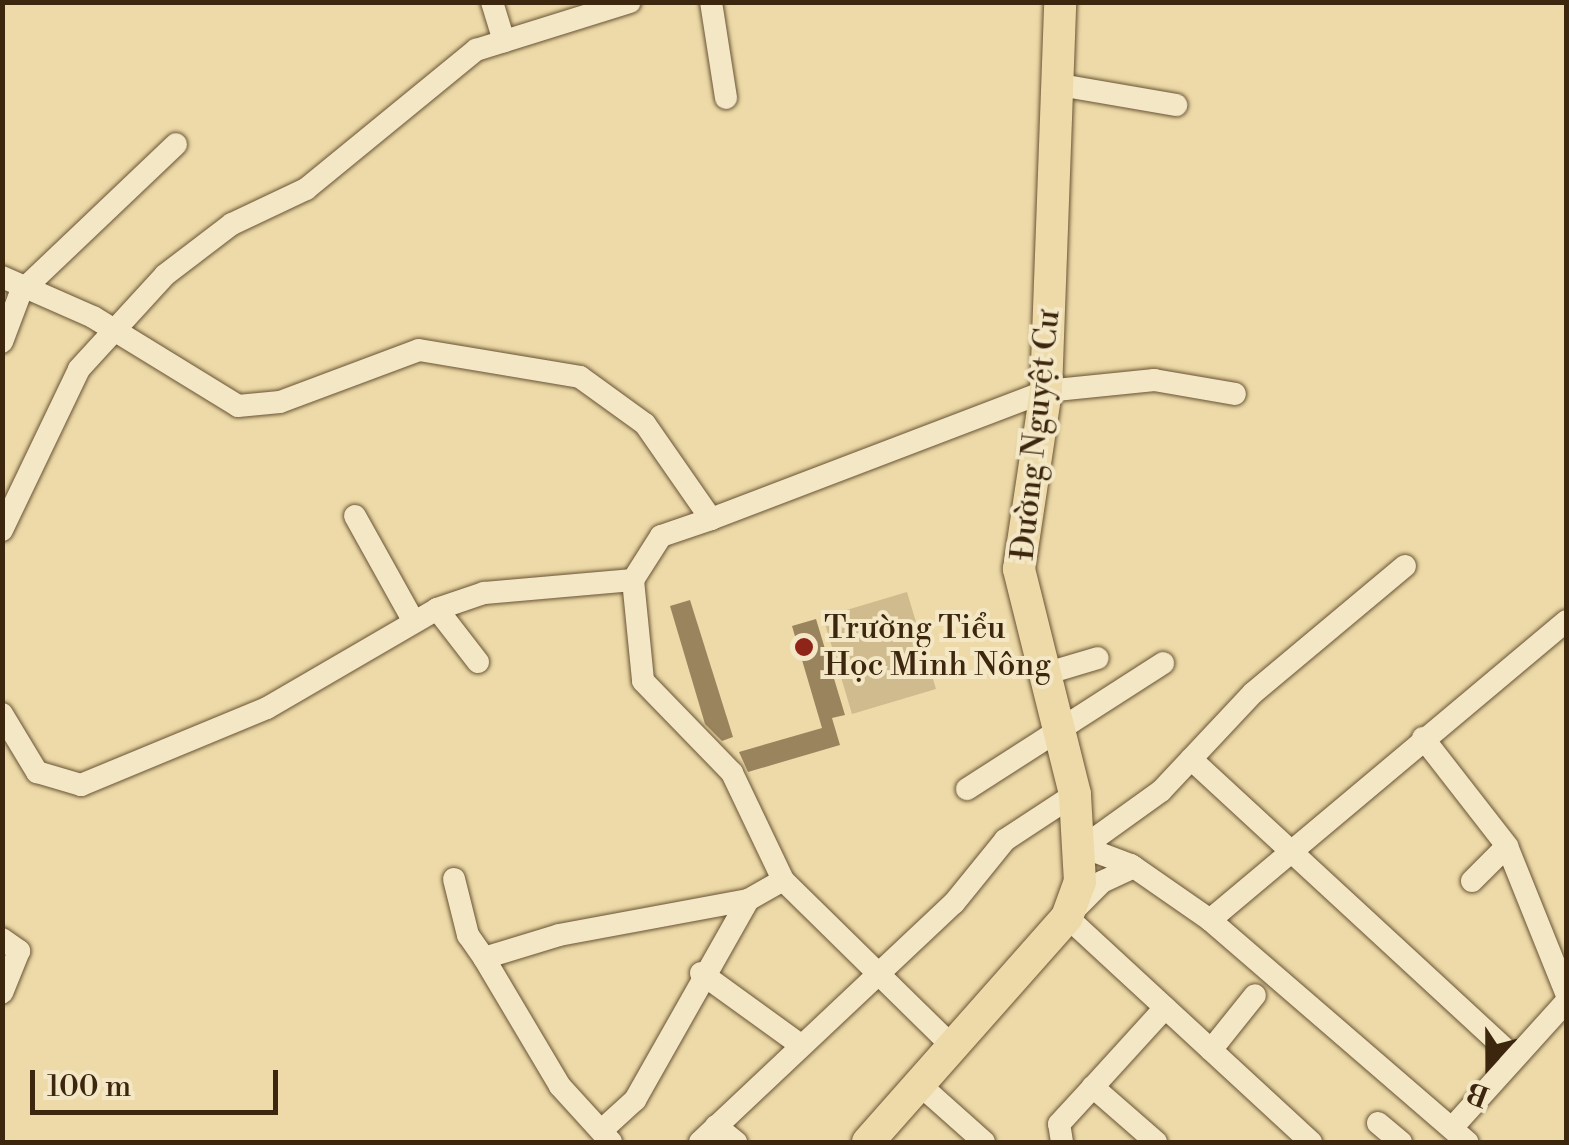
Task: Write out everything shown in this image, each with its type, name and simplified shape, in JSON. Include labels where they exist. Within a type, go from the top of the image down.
[{"type":"highway","name":"Đường Nguyệt Cư","points":[[1060,2],[1046,391],[1020,536],[1041,675],[1075,794],[1082,846],[1067,917]]},
{"type":"highway","points":[[868,1142],[1067,917]]},
{"type":"street","points":[[492,2],[504,41]]},
{"type":"street","points":[[2,530],[79,369],[110,330],[232,224],[284,204],[476,50],[630,2]]},
{"type":"street","points":[[711,2],[726,98]]},
{"type":"street","points":[[1060,85],[1176,106]]},
{"type":"street","points":[[2,342],[17,283],[176,144]]},
{"type":"street","points":[[17,283],[110,330],[220,400],[250,408],[419,350],[556,369],[598,386],[645,424],[711,519]]},
{"type":"street","points":[[951,1045],[782,880],[732,773],[644,681],[633,580],[662,536],[1046,391],[1154,380],[1235,394]]},
{"type":"street","points":[[355,516],[413,620]]},
{"type":"street","points":[[1082,846],[1122,824],[1253,693],[1406,566]]},
{"type":"street","points":[[2,714],[37,772],[81,784],[267,708],[413,620],[438,609],[484,593],[633,580]]},
{"type":"street","points":[[438,609],[478,662]]},
{"type":"street","points":[[1210,920],[1566,621]]},
{"type":"street","points":[[1041,675],[1098,658]]},
{"type":"street","points":[[967,789],[1163,664]]},
{"type":"street","points":[[1423,738],[1507,846],[1566,993]]},
{"type":"street","points":[[1190,760],[1514,1056]]},
{"type":"street","points":[[736,1142],[708,1134],[879,972],[1005,840],[1075,794]]},
{"type":"street","points":[[1082,846],[1134,867],[1210,920],[1460,1135],[1514,1056],[1566,1002]]},
{"type":"street","points":[[1472,881],[1507,846]]},
{"type":"street","points":[[1134,867],[1102,882],[1067,917],[1311,1142]]},
{"type":"street","points":[[454,880],[468,936],[560,1086],[607,1136],[635,1100],[702,972],[748,900]]},
{"type":"street","points":[[484,958],[560,934],[748,900],[782,880]]},
{"type":"street","points":[[2,939],[19,951],[2,993]]},
{"type":"street","points":[[702,972],[799,1044]]},
{"type":"street","points":[[1211,1050],[1255,994]]},
{"type":"street","points":[[1062,1142],[1059,1124],[1165,1008]]},
{"type":"street","points":[[919,1084],[984,1142]]},
{"type":"street","points":[[1093,1088],[1156,1142]]},
{"type":"street","points":[[1378,1123],[1402,1142]]},
{"type":"shaded area","points":[[907,592],[936,689],[852,714],[823,617]]},
{"type":"building","points":[[690,600],[733,737],[722,741],[705,724],[670,606]]},
{"type":"building","points":[[816,619],[845,715],[832,718],[840,745],[748,772],[739,752],[822,728],[792,626]]},
{"type":"place","name":"Trường Tiểu Học Minh Nông","points":[[804,647]]}]
